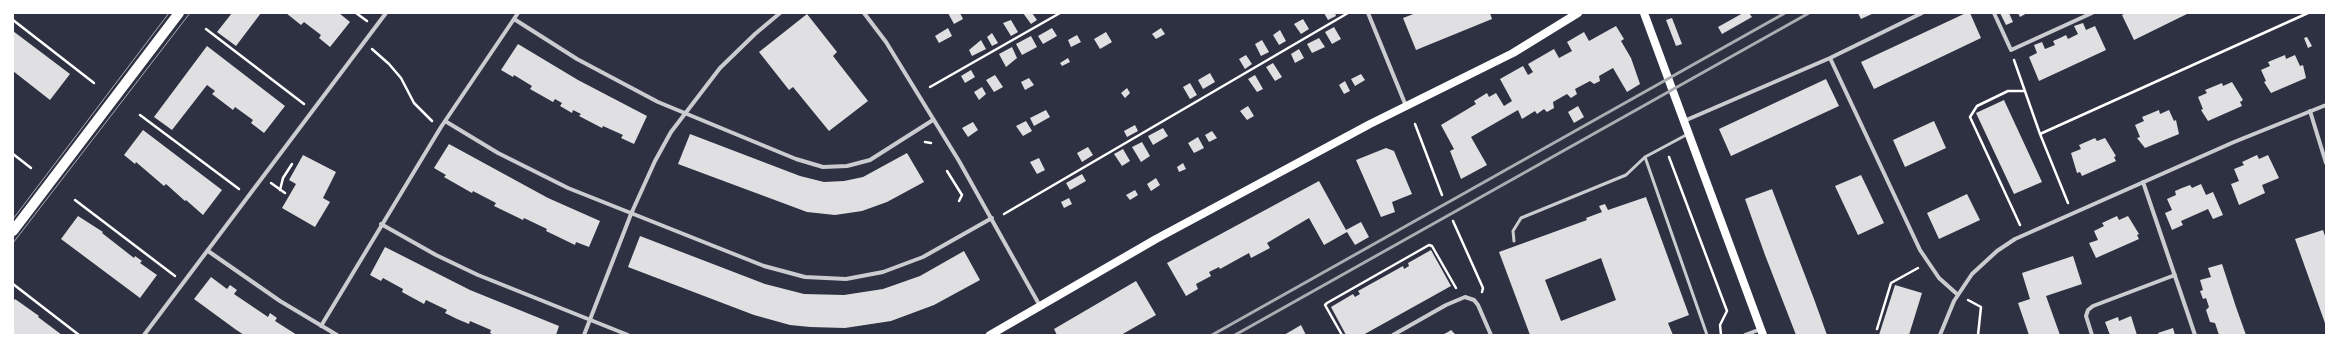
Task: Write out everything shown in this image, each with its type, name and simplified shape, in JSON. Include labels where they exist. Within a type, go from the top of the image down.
[{"type":"main road","points":[[13,231],[179,13]]},
{"type":"main road","points":[[990,335],[1156,240],[1406,107],[1513,53],[1578,13]]},
{"type":"main road","points":[[1644,13],[1762,332]]},
{"type":"street","points":[[144,335],[386,13]]},
{"type":"street","points":[[321,326],[381,224],[441,127],[518,13]]},
{"type":"street","points":[[584,335],[631,214],[654,161],[671,132],[706,86],[737,50],[780,13]]},
{"type":"street","points":[[864,13],[886,42],[992,218],[1041,306]]},
{"type":"street","points":[[1368,13],[1406,107]]},
{"type":"street","points":[[1684,122],[1830,58],[1922,13]]},
{"type":"street","points":[[1994,13],[2011,50],[2092,13]]},
{"type":"street","points":[[514,19],[577,59],[617,82],[685,114],[796,159],[823,167],[847,166],[870,160],[933,120]]},
{"type":"street","points":[[1830,58],[1927,263],[1942,282],[1958,294]]},
{"type":"street","points":[[1940,335],[1958,294],[1972,274],[1997,251],[2024,234],[2072,212],[2326,105]]},
{"type":"street","points":[[2310,111],[2326,163]]},
{"type":"street","points":[[445,121],[529,170],[631,214],[764,266],[786,273],[826,279],[865,276],[903,266],[992,218]]},
{"type":"street","points":[[2143,182],[2195,335]]},
{"type":"street","points":[[381,224],[436,255],[478,275],[628,335]]},
{"type":"street","points":[[208,251],[337,335]]},
{"type":"street","points":[[2092,335],[2086,316],[2088,310],[2093,306],[2174,275]]},
{"type":"street","points":[[1393,335],[1461,298],[1469,298],[1478,305],[1491,335]]},
{"type":"street","points":[[1745,335],[1762,332]]},
{"type":"lane","points":[[1514,242],[1513,231],[1521,218],[1626,175],[1645,157],[1688,133]]},
{"type":"lane","points":[[1645,157],[1708,335]]},
{"type":"path","points":[[930,87],[1060,13]]},
{"type":"path","points":[[1004,214],[1348,13]]},
{"type":"path","points":[[2040,134],[2308,13]]},
{"type":"path","points":[[13,20],[94,83]]},
{"type":"path","points":[[206,29],[312,110]]},
{"type":"path","points":[[364,43],[390,64],[401,78],[414,103],[430,120],[441,127]]},
{"type":"path","points":[[2015,61],[2040,134],[2072,212]]},
{"type":"path","points":[[2017,218],[1970,117],[1977,106],[2008,92],[2025,91]]},
{"type":"path","points":[[140,115],[242,192]]},
{"type":"path","points":[[1415,124],[1442,196]]},
{"type":"path","points":[[925,142],[930,143]]},
{"type":"path","points":[[1665,145],[1727,311],[1720,325],[1721,335]]},
{"type":"path","points":[[13,154],[31,168]]},
{"type":"path","points":[[280,190],[283,178],[292,164]]},
{"type":"path","points":[[947,170],[962,195],[959,201]]},
{"type":"path","points":[[263,177],[285,194]]},
{"type":"path","points":[[75,200],[171,273]]},
{"type":"path","points":[[1453,221],[1483,288]]},
{"type":"path","points":[[1342,335],[1325,305],[1429,245],[1432,246],[1461,298]]},
{"type":"path","points":[[1877,329],[1891,283],[1927,263]]},
{"type":"path","points":[[13,284],[79,335]]},
{"type":"path","points":[[1958,294],[1981,307],[1978,335]]},
{"type":"building","points":[[232,13],[261,13],[236,46],[217,32]]},
{"type":"building","points":[[286,13],[339,13],[350,22],[330,47],[319,38],[321,35],[304,22],[301,25]]},
{"type":"building","points":[[948,13],[960,13],[963,19],[954,24]]},
{"type":"building","points":[[1023,13],[1032,13],[1037,20],[1031,24]]},
{"type":"building","points":[[1324,13],[1335,13],[1336,16],[1328,20]]},
{"type":"building","points":[[1416,13],[1490,13],[1492,19],[1416,50],[1403,18]]},
{"type":"building","points":[[1743,13],[1749,13],[1752,17],[1722,34],[1718,27]]},
{"type":"building","points":[[1858,13],[1874,13],[1861,19]]},
{"type":"building","points":[[1966,13],[1970,13],[1981,38],[1874,89],[1861,62]]},
{"type":"building","points":[[2000,13],[2009,13],[2013,22],[2006,25]]},
{"type":"building","points":[[2018,13],[2027,13],[2020,17]]},
{"type":"building","points":[[2126,13],[2189,13],[2134,40],[2122,15]]},
{"type":"building","points":[[807,14],[837,52],[833,56],[868,101],[829,131],[793,87],[789,90],[759,52]]},
{"type":"building","points":[[1672,18],[1682,44],[1676,46],[1666,20]]},
{"type":"building","points":[[1303,19],[1309,29],[1301,34],[1294,24]]},
{"type":"building","points":[[1011,20],[1018,32],[1011,36],[1003,23]]},
{"type":"building","points":[[2083,23],[2086,30],[2095,26],[2106,50],[2039,81],[2029,57],[2037,53],[2034,45],[2042,42],[2045,49],[2055,45],[2053,41],[2066,35],[2068,39],[2078,34],[2074,26]]},
{"type":"building","points":[[1616,26],[1624,39],[1621,41],[1631,58],[1640,84],[1627,92],[1613,68],[1599,76],[1600,81],[1594,84],[1590,81],[1575,89],[1577,94],[1571,98],[1567,94],[1553,102],[1554,108],[1547,112],[1544,109],[1537,114],[1535,111],[1522,119],[1518,110],[1471,137],[1487,165],[1461,179],[1450,151],[1454,149],[1441,125],[1476,104],[1474,101],[1487,93],[1489,97],[1496,93],[1504,106],[1512,101],[1500,79],[1523,66],[1528,75],[1533,72],[1528,64],[1554,49],[1559,58],[1572,51],[1567,42],[1584,32],[1589,41]]},
{"type":"building","points":[[1334,27],[1341,39],[1332,44],[1325,32]]},
{"type":"building","points":[[948,28],[952,36],[939,43],[935,36]]},
{"type":"building","points":[[1052,28],[1057,36],[1043,44],[1038,36]]},
{"type":"building","points":[[1161,28],[1165,34],[1156,39],[1152,34]]},
{"type":"building","points":[[1280,30],[1286,41],[1279,45],[1273,35]]},
{"type":"building","points":[[13,31],[70,74],[50,100],[13,71]]},
{"type":"building","points":[[1106,32],[1112,42],[1100,49],[1094,39]]},
{"type":"building","points":[[992,33],[998,43],[992,46],[987,37]]},
{"type":"building","points":[[1077,35],[1081,42],[1071,47],[1068,40]]},
{"type":"building","points":[[1031,36],[1037,47],[1022,55],[1016,44]]},
{"type":"building","points":[[2307,37],[2312,46],[2308,48],[2304,38]]},
{"type":"building","points":[[1319,38],[1325,47],[1312,53],[1307,44]]},
{"type":"building","points":[[981,40],[986,49],[972,56],[969,50]]},
{"type":"building","points":[[1262,40],[1269,52],[1261,56],[1255,44]]},
{"type":"building","points":[[518,44],[578,80],[647,116],[634,144],[621,138],[623,135],[603,126],[602,128],[579,116],[581,114],[573,110],[572,113],[560,106],[562,103],[555,99],[553,102],[530,89],[532,86],[514,75],[513,77],[501,70]]},
{"type":"building","points":[[207,46],[285,106],[264,133],[251,123],[253,120],[235,107],[233,110],[212,94],[215,91],[207,85],[172,130],[154,117]]},
{"type":"building","points":[[1012,47],[1017,58],[1006,67],[999,54]]},
{"type":"building","points":[[1299,49],[1304,58],[1295,63],[1291,54]]},
{"type":"building","points":[[1246,55],[1252,64],[1245,69],[1239,59]]},
{"type":"building","points":[[2285,55],[2286,59],[2295,55],[2300,66],[2303,65],[2306,78],[2271,93],[2264,82],[2266,81],[2261,70],[2270,66],[2268,62]]},
{"type":"building","points":[[1068,58],[1070,62],[1062,66],[1060,63]]},
{"type":"building","points":[[1273,63],[1282,77],[1275,81],[1266,67]]},
{"type":"building","points":[[971,70],[975,77],[965,83],[961,76]]},
{"type":"building","points":[[1210,73],[1215,82],[1203,89],[1198,80]]},
{"type":"building","points":[[1361,74],[1365,80],[1355,86],[1351,79]]},
{"type":"building","points":[[995,75],[1003,87],[994,92],[986,80]]},
{"type":"building","points":[[1255,75],[1263,89],[1257,92],[1248,79]]},
{"type":"building","points":[[1029,78],[1034,85],[1025,90],[1021,82]]},
{"type":"building","points":[[1826,79],[1839,106],[1731,156],[1719,129]]},
{"type":"building","points":[[1345,81],[1350,91],[1344,94],[1339,85]]},
{"type":"building","points":[[2232,82],[2243,100],[2240,102],[2242,106],[2208,121],[2201,110],[2203,109],[2198,97],[2207,93],[2205,90],[2222,83],[2223,86]]},
{"type":"building","points":[[1190,83],[1197,95],[1190,99],[1183,87]]},
{"type":"building","points":[[982,87],[986,94],[979,100],[974,92]]},
{"type":"building","points":[[1127,88],[1130,93],[1125,98],[1121,93]]},
{"type":"building","points":[[2004,100],[2042,182],[2014,194],[1976,113]]},
{"type":"building","points":[[1248,106],[1254,116],[1247,120],[1240,111]]},
{"type":"building","points":[[1578,106],[1584,117],[1574,123],[1568,112]]},
{"type":"building","points":[[1046,110],[1050,117],[1034,126],[1030,118]]},
{"type":"building","points":[[2159,110],[2160,114],[2169,110],[2174,121],[2176,120],[2179,134],[2145,148],[2137,138],[2140,137],[2135,125],[2144,121],[2142,117]]},
{"type":"building","points":[[1026,121],[1032,131],[1023,136],[1016,126]]},
{"type":"building","points":[[1934,121],[1946,148],[1905,167],[1893,140]]},
{"type":"building","points":[[973,122],[978,130],[968,137],[962,128]]},
{"type":"building","points":[[1135,125],[1138,131],[1127,137],[1124,131]]},
{"type":"building","points":[[1163,128],[1168,136],[1153,145],[1148,136]]},
{"type":"building","points":[[143,130],[222,190],[203,215],[166,184],[164,186],[136,162],[135,164],[124,155]]},
{"type":"building","points":[[1212,131],[1217,138],[1209,142],[1205,135]]},
{"type":"building","points":[[690,134],[800,176],[824,182],[844,181],[863,177],[907,153],[924,182],[887,202],[862,211],[835,215],[807,212],[678,164]]},
{"type":"building","points":[[1198,137],[1204,148],[1194,153],[1188,143]]},
{"type":"building","points":[[2095,138],[2097,141],[2105,138],[2116,156],[2114,157],[2116,161],[2082,176],[2080,172],[2077,173],[2071,153],[2081,149],[2079,145]]},
{"type":"building","points":[[1142,142],[1150,156],[1141,162],[1132,147]]},
{"type":"building","points":[[449,144],[548,198],[600,221],[589,247],[576,242],[575,245],[546,231],[547,229],[524,218],[523,220],[494,206],[496,203],[473,191],[472,193],[444,177],[446,175],[434,168]]},
{"type":"building","points":[[1088,147],[1093,155],[1082,162],[1077,153]]},
{"type":"building","points":[[1386,148],[1394,151],[1412,194],[1392,202],[1395,212],[1381,217],[1356,160]]},
{"type":"building","points":[[1123,149],[1130,161],[1122,166],[1114,154]]},
{"type":"building","points":[[303,155],[336,172],[323,198],[330,202],[315,227],[282,208],[296,184],[289,180]]},
{"type":"building","points":[[2257,155],[2259,159],[2268,155],[2279,178],[2262,185],[2265,193],[2239,205],[2231,184],[2239,181],[2234,169],[2244,165],[2242,162]]},
{"type":"building","points":[[1039,158],[1045,170],[1037,174],[1030,162]]},
{"type":"building","points":[[1183,163],[1186,169],[1179,172],[1177,167]]},
{"type":"building","points":[[1082,174],[1086,181],[1070,190],[1066,183]]},
{"type":"building","points":[[1861,175],[1884,223],[1858,235],[1835,186]]},
{"type":"building","points":[[1156,178],[1160,185],[1151,191],[1147,184]]},
{"type":"building","points":[[1319,181],[1346,230],[1361,222],[1369,237],[1355,245],[1347,232],[1324,245],[1309,218],[1267,243],[1270,248],[1251,258],[1249,253],[1220,269],[1219,267],[1209,272],[1211,276],[1196,284],[1198,289],[1186,296],[1167,263]]},
{"type":"building","points":[[2201,184],[2206,195],[2213,192],[2223,215],[2213,219],[2208,209],[2181,221],[2183,225],[2172,230],[2165,213],[2172,210],[2167,199],[2176,195],[2175,191],[2190,185],[2192,188]]},
{"type":"building","points":[[1772,189],[1827,335],[1796,335],[1765,255],[1745,199]]},
{"type":"building","points":[[1135,190],[1138,195],[1130,200],[1126,195]]},
{"type":"building","points":[[1967,194],[1980,220],[1939,239],[1927,213]]},
{"type":"building","points":[[1646,197],[1689,315],[1668,323],[1673,335],[1530,335],[1499,252],[1587,220],[1586,218],[1602,212],[1599,206],[1605,204],[1608,210]],"holes":[[[1601,258],[1616,300],[1561,321],[1545,280]]]},
{"type":"building","points":[[1069,198],[1072,204],[1064,208],[1061,202]]},
{"type":"building","points":[[78,216],[103,232],[102,233],[134,258],[135,256],[142,261],[140,263],[157,275],[140,298],[61,239]]},
{"type":"building","points":[[2117,216],[2119,220],[2128,216],[2139,234],[2137,235],[2139,239],[2096,258],[2089,243],[2098,240],[2094,231],[2104,226],[2102,223]]},
{"type":"building","points":[[2323,230],[2326,239],[2326,326],[2295,239]]},
{"type":"building","points":[[640,236],[765,284],[804,294],[844,295],[883,289],[920,276],[964,251],[980,280],[934,305],[891,321],[845,328],[790,325],[754,315],[628,267]]},
{"type":"building","points":[[385,247],[470,290],[559,326],[556,335],[494,335],[490,333],[491,330],[470,321],[469,324],[457,319],[445,313],[447,310],[426,300],[424,304],[402,292],[403,289],[383,278],[381,281],[370,275]]},
{"type":"building","points":[[1431,250],[1451,286],[1363,335],[1346,335],[1331,307],[1353,294],[1355,297],[1360,294],[1358,291],[1403,266],[1404,269],[1409,266],[1408,263]]},
{"type":"building","points":[[2073,256],[2082,284],[2046,296],[2060,335],[2029,335],[2018,303],[2030,299],[2022,273]]},
{"type":"building","points":[[2222,264],[2246,335],[2219,335],[2215,323],[2210,322],[2206,310],[2209,307],[2206,298],[2203,299],[2200,291],[2203,290],[2200,280],[2211,277],[2208,268]]},
{"type":"building","points":[[211,277],[227,289],[230,285],[237,290],[234,294],[268,317],[270,313],[277,318],[275,321],[297,335],[244,335],[235,329],[194,299]]},
{"type":"building","points":[[1136,281],[1156,315],[1121,335],[1057,335],[1054,329]]},
{"type":"building","points":[[1895,285],[1922,293],[1909,335],[1879,335]]},
{"type":"building","points":[[15,299],[62,335],[13,334],[13,302]]},
{"type":"building","points":[[2131,316],[2137,335],[2110,335],[2105,322],[2118,317],[2119,321]]},
{"type":"building","points":[[1301,325],[1306,335],[1284,335]]},
{"type":"building","points":[[2173,328],[2175,335],[2159,335],[2158,333]]},
{"type":"building","points":[[1451,330],[1456,335],[1442,335],[1448,332]]},
{"type":"tram line","points":[[13,219],[169,13]]},
{"type":"tram line","points":[[13,243],[190,13]]},
{"type":"tram line","points":[[1703,13],[1715,13]]},
{"type":"railway","points":[[1212,335],[1785,13]]},
{"type":"railway","points":[[1235,335],[1809,13]]}]
